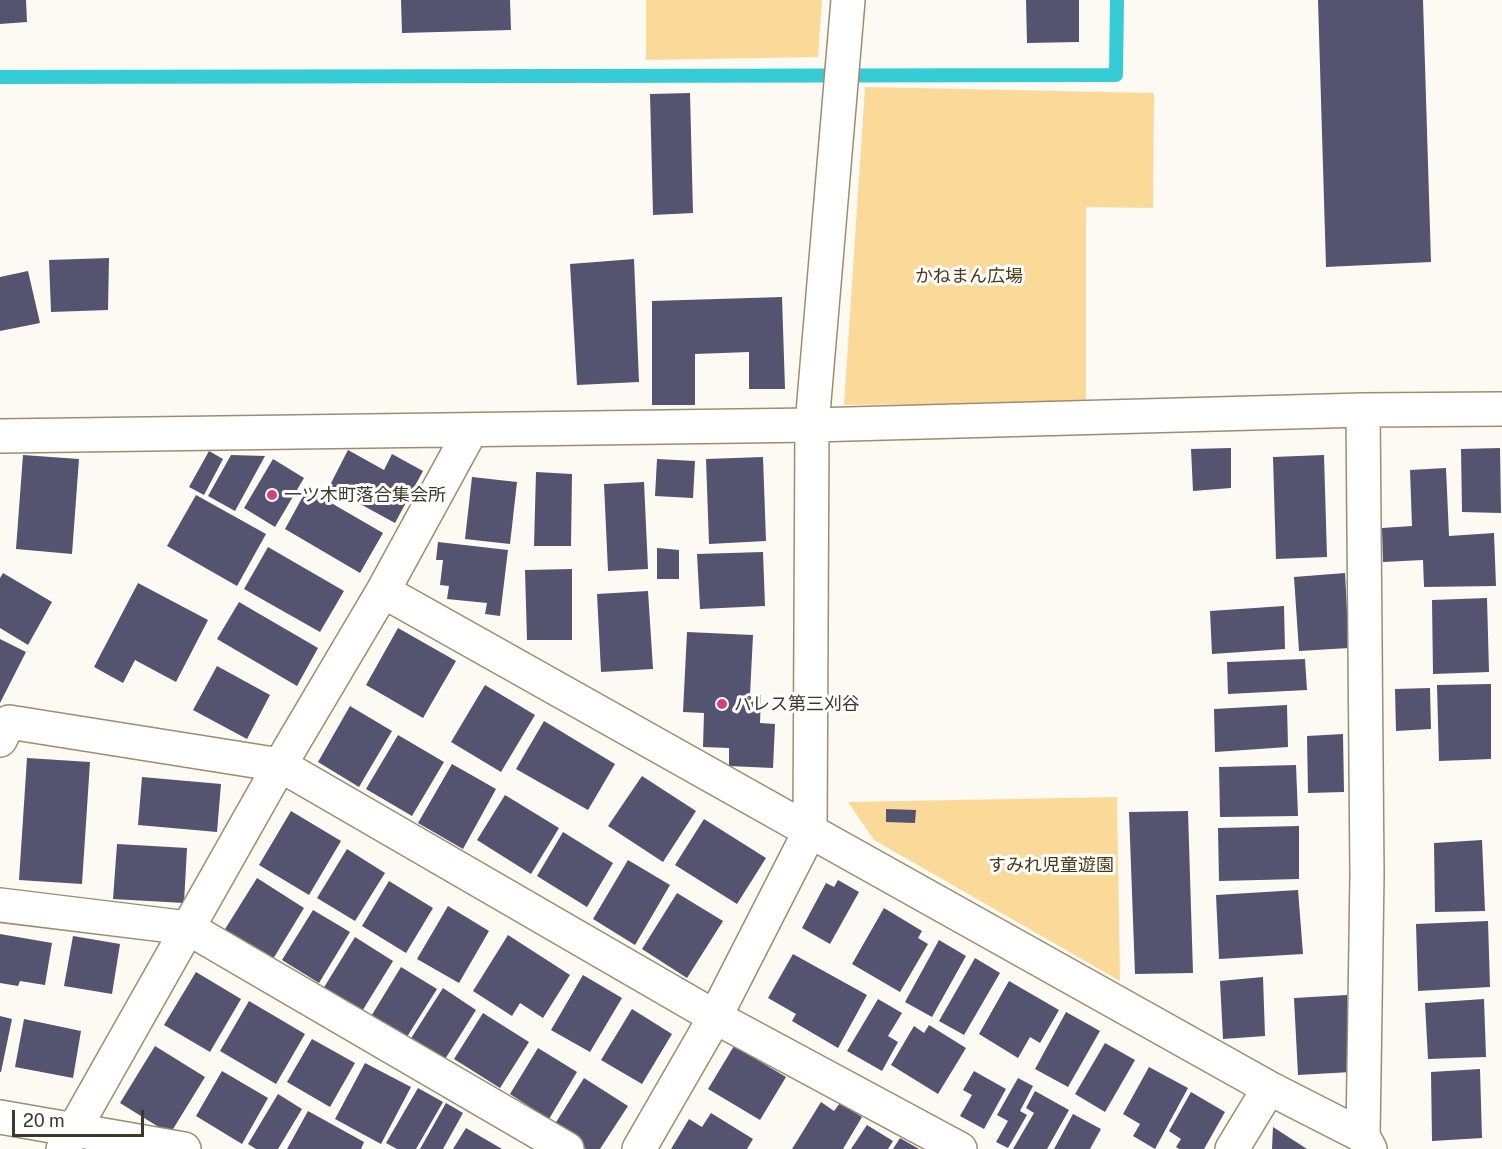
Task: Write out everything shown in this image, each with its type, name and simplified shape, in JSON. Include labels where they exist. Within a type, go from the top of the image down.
[{"type":"street","points":[[639,1149],[715,1017],[810,831],[812,425],[848,0]]},
{"type":"street","points":[[0,436],[812,425],[1364,410],[1502,409]]},
{"type":"street","points":[[383,591],[1366,1143],[1364,410]]},
{"type":"street","points":[[68,1140],[280,765],[383,591],[471,430]]},
{"type":"street","points":[[0,740],[9,722],[280,765],[715,1017],[960,1149]]},
{"type":"street","points":[[0,905],[188,928],[567,1149]]},
{"type":"street","points":[[1232,1149],[1269,1088]]},
{"type":"street","points":[[0,1117],[68,1140],[184,1149]]},
{"type":"green space","points":[[646,0],[822,0],[818,57],[646,60]]},
{"type":"green space","name":"かねまん広場","points":[[865,87],[1154,93],[1153,208],[1086,207],[1086,403],[844,405]]},
{"type":"green space","name":"すみれ児童遊園","points":[[1117,797],[1120,981],[874,840],[848,802]]},
{"type":"building","points":[[0,0],[26,0],[27,22],[0,24]]},
{"type":"building","points":[[401,0],[510,0],[511,30],[402,33]]},
{"type":"building","points":[[1026,0],[1079,0],[1079,42],[1027,43]]},
{"type":"building","points":[[1318,0],[1423,0],[1431,262],[1326,267]]},
{"type":"building","points":[[690,93],[693,213],[653,215],[650,94]]},
{"type":"building","points":[[109,258],[108,310],[51,312],[49,260]]},
{"type":"building","points":[[634,259],[639,382],[577,385],[570,264]]},
{"type":"building","points":[[28,271],[40,323],[0,331],[0,277]]},
{"type":"building","points":[[782,297],[785,389],[749,389],[749,352],[695,354],[695,405],[652,405],[652,301]]},
{"type":"building","points":[[1231,448],[1231,488],[1193,491],[1191,449]]},
{"type":"building","points":[[1500,448],[1501,513],[1462,512],[1461,449]]},
{"type":"building","points":[[348,450],[384,470],[392,454],[423,471],[395,523],[329,487]]},
{"type":"building","points":[[209,451],[223,459],[204,495],[189,487]]},
{"type":"building","points":[[23,455],[79,459],[72,554],[16,549]]},
{"type":"building","points":[[231,455],[265,456],[235,511],[208,496]]},
{"type":"building","points":[[1324,455],[1327,557],[1276,559],[1273,457]]},
{"type":"building","points":[[763,457],[766,541],[709,544],[706,459]]},
{"type":"building","points":[[273,459],[304,478],[275,527],[244,508]]},
{"type":"building","points":[[657,459],[695,461],[693,498],[655,496]]},
{"type":"building","points":[[1446,468],[1449,536],[1494,533],[1496,586],[1424,587],[1423,560],[1383,562],[1382,528],[1412,526],[1410,470]]},
{"type":"building","points":[[536,472],[572,474],[571,546],[534,546]]},
{"type":"building","points":[[472,477],[517,482],[510,544],[465,539]]},
{"type":"building","points":[[644,482],[648,569],[608,571],[604,484]]},
{"type":"building","points":[[307,489],[383,533],[360,573],[285,529]]},
{"type":"building","points":[[196,495],[266,534],[237,586],[167,546]]},
{"type":"building","points":[[438,542],[508,550],[500,616],[485,614],[487,603],[447,599],[449,586],[440,585],[443,560],[436,560]]},
{"type":"building","points":[[268,547],[344,591],[320,632],[244,589]]},
{"type":"building","points":[[657,548],[679,550],[679,579],[657,579]]},
{"type":"building","points":[[763,552],[765,606],[700,609],[697,554]]},
{"type":"building","points":[[572,569],[572,640],[527,640],[525,570]]},
{"type":"building","points":[[3,573],[52,602],[28,645],[0,628],[0,578]]},
{"type":"building","points":[[1345,573],[1349,648],[1299,651],[1294,577]]},
{"type":"building","points":[[138,583],[208,620],[176,682],[135,660],[123,683],[94,667]]},
{"type":"building","points":[[648,591],[653,669],[601,672],[597,594]]},
{"type":"building","points":[[1487,598],[1489,672],[1433,674],[1432,600]]},
{"type":"building","points":[[239,602],[318,648],[297,686],[217,639]]},
{"type":"building","points":[[1284,606],[1285,649],[1212,654],[1210,611]]},
{"type":"building","points":[[398,628],[456,661],[423,718],[366,685]]},
{"type":"building","name":"パレス第三刈谷","points":[[687,632],[753,635],[750,695],[761,695],[760,723],[775,724],[773,768],[729,766],[729,748],[703,747],[704,713],[683,712]]},
{"type":"building","points":[[0,639],[26,652],[0,703]]},
{"type":"building","points":[[1305,659],[1307,690],[1228,694],[1227,662]]},
{"type":"building","points":[[217,666],[270,695],[247,739],[193,710]]},
{"type":"building","points":[[1491,684],[1491,759],[1439,761],[1437,685]]},
{"type":"building","points":[[485,685],[535,715],[501,772],[451,742]]},
{"type":"building","points":[[1430,688],[1431,729],[1396,731],[1395,689]]},
{"type":"building","points":[[1287,705],[1288,747],[1215,752],[1214,709]]},
{"type":"building","points":[[350,706],[392,731],[359,787],[318,762]]},
{"type":"building","points":[[544,721],[615,764],[588,810],[516,769]]},
{"type":"building","points":[[1343,734],[1344,792],[1308,793],[1307,736]]},
{"type":"building","points":[[398,735],[444,762],[412,816],[366,789]]},
{"type":"building","points":[[27,758],[90,762],[82,884],[19,880]]},
{"type":"building","points":[[452,764],[496,789],[463,849],[418,823]]},
{"type":"building","points":[[1296,765],[1298,816],[1220,817],[1219,767]]},
{"type":"building","points":[[642,776],[696,811],[663,862],[608,826]]},
{"type":"building","points":[[142,777],[221,784],[217,832],[138,825]]},
{"type":"building","points":[[505,795],[559,828],[531,874],[477,840]]},
{"type":"building","points":[[886,809],[916,810],[915,823],[886,822]]},
{"type":"building","points":[[291,811],[341,841],[309,895],[259,865]]},
{"type":"building","points":[[1188,811],[1193,973],[1135,974],[1129,812]]},
{"type":"building","points":[[704,819],[766,858],[737,904],[675,865]]},
{"type":"building","points":[[1299,826],[1299,879],[1219,881],[1218,828]]},
{"type":"building","points":[[563,832],[613,863],[587,907],[537,876]]},
{"type":"building","points":[[1482,840],[1485,911],[1435,912],[1434,843]]},
{"type":"building","points":[[117,844],[187,848],[184,903],[113,899]]},
{"type":"building","points":[[347,849],[385,873],[355,921],[317,898]]},
{"type":"building","points":[[628,860],[670,885],[635,945],[593,919]]},
{"type":"building","points":[[257,878],[304,908],[270,964],[222,934]]},
{"type":"building","points":[[838,880],[859,892],[830,944],[802,928],[826,883],[834,887]]},
{"type":"building","points":[[389,881],[433,908],[406,953],[362,926]]},
{"type":"building","points":[[1298,890],[1303,954],[1219,959],[1216,895]]},
{"type":"building","points":[[677,893],[723,921],[687,978],[642,949]]},
{"type":"building","points":[[448,906],[489,931],[459,983],[417,959]]},
{"type":"building","points":[[884,908],[922,931],[918,938],[928,944],[900,992],[852,964]]},
{"type":"building","points":[[313,910],[350,932],[319,983],[282,960]]},
{"type":"building","points":[[1488,921],[1490,987],[1418,991],[1416,924]]},
{"type":"building","points":[[0,934],[52,943],[45,985],[20,981],[18,986],[0,983]]},
{"type":"building","points":[[508,935],[570,975],[543,1018],[520,1003],[512,1016],[473,991]]},
{"type":"building","points":[[73,936],[120,944],[112,994],[64,986]]},
{"type":"building","points":[[355,937],[393,961],[361,1013],[323,989]]},
{"type":"building","points":[[939,940],[966,956],[932,1017],[905,1002]]},
{"type":"building","points":[[793,954],[867,995],[838,1048],[792,1021],[796,1014],[768,998]]},
{"type":"building","points":[[975,958],[1000,973],[964,1035],[939,1021]]},
{"type":"building","points":[[401,967],[437,989],[405,1040],[370,1018]]},
{"type":"building","points":[[196,972],[241,999],[210,1052],[164,1025]]},
{"type":"building","points":[[583,975],[622,998],[590,1052],[551,1030]]},
{"type":"building","points":[[1263,977],[1265,1036],[1223,1039],[1220,981]]},
{"type":"building","points":[[1009,981],[1059,1010],[1040,1043],[1030,1037],[1018,1058],[979,1034]]},
{"type":"building","points":[[443,988],[476,1010],[442,1064],[408,1043]]},
{"type":"building","points":[[1347,995],[1351,1072],[1298,1075],[1294,998]]},
{"type":"building","points":[[878,999],[902,1013],[888,1036],[898,1042],[882,1071],[847,1051]]},
{"type":"building","points":[[1484,999],[1486,1057],[1428,1059],[1425,1003]]},
{"type":"building","points":[[249,1001],[305,1034],[276,1084],[220,1051]]},
{"type":"building","points":[[632,1009],[672,1034],[642,1084],[601,1060]]},
{"type":"building","points":[[1066,1012],[1100,1031],[1068,1087],[1035,1069]]},
{"type":"building","points":[[483,1013],[529,1042],[500,1088],[454,1059]]},
{"type":"building","points":[[0,1016],[12,1019],[1,1072],[0,1072]]},
{"type":"building","points":[[24,1019],[81,1031],[73,1078],[15,1067]]},
{"type":"building","points":[[929,1025],[966,1048],[938,1094],[891,1065],[914,1026],[924,1033]]},
{"type":"building","points":[[312,1039],[355,1063],[330,1107],[287,1082]]},
{"type":"building","points":[[1105,1043],[1135,1060],[1105,1112],[1075,1094]]},
{"type":"building","points":[[155,1046],[205,1077],[170,1134],[120,1103]]},
{"type":"building","points":[[734,1046],[786,1077],[760,1120],[708,1089]]},
{"type":"building","points":[[538,1048],[577,1072],[549,1119],[510,1094]]},
{"type":"building","points":[[365,1063],[411,1087],[381,1144],[335,1119]]},
{"type":"building","points":[[1149,1067],[1188,1088],[1155,1149],[1133,1136],[1140,1124],[1123,1114]]},
{"type":"building","points":[[1480,1069],[1482,1138],[1432,1141],[1431,1072]]},
{"type":"building","points":[[222,1071],[268,1098],[242,1144],[196,1116]]},
{"type":"building","points":[[974,1071],[1006,1089],[984,1129],[960,1116],[972,1095],[963,1090]]},
{"type":"building","points":[[584,1078],[628,1106],[600,1149],[586,1149],[553,1127]]},
{"type":"building","points":[[1018,1078],[1033,1086],[1020,1111],[1027,1115],[1008,1148],[996,1142],[1008,1121],[997,1115]]},
{"type":"building","points":[[418,1088],[443,1102],[416,1149],[397,1149],[386,1143]]},
{"type":"building","points":[[1035,1091],[1069,1110],[1047,1149],[1013,1149],[1034,1113],[1026,1108]]},
{"type":"building","points":[[1191,1092],[1225,1112],[1204,1149],[1179,1149],[1176,1147],[1181,1139],[1169,1131]]},
{"type":"building","points":[[278,1094],[302,1109],[278,1149],[256,1149],[248,1144]]},
{"type":"building","points":[[821,1102],[834,1111],[840,1103],[862,1117],[843,1149],[792,1149]]},
{"type":"building","points":[[446,1103],[463,1113],[443,1149],[420,1149]]},
{"type":"building","points":[[308,1111],[364,1142],[361,1149],[287,1149]]},
{"type":"building","points":[[711,1113],[753,1139],[747,1149],[671,1149],[689,1119],[702,1127]]},
{"type":"building","points":[[1073,1114],[1101,1129],[1090,1149],[1054,1149]]},
{"type":"building","points":[[867,1125],[893,1141],[888,1149],[851,1149]]},
{"type":"building","points":[[1273,1127],[1307,1149],[1272,1149]]},
{"type":"building","points":[[466,1128],[502,1149],[453,1149]]},
{"type":"building","points":[[900,1138],[919,1149],[893,1149]]},
{"type":"waterway","points":[[0,77],[1116,75],[1117,0]]},
{"type":"place","name":"一ツ木町落合集会所","points":[[272,495]]},
{"type":"place","name":"パレス第三刈谷","points":[[722,704]]}]
